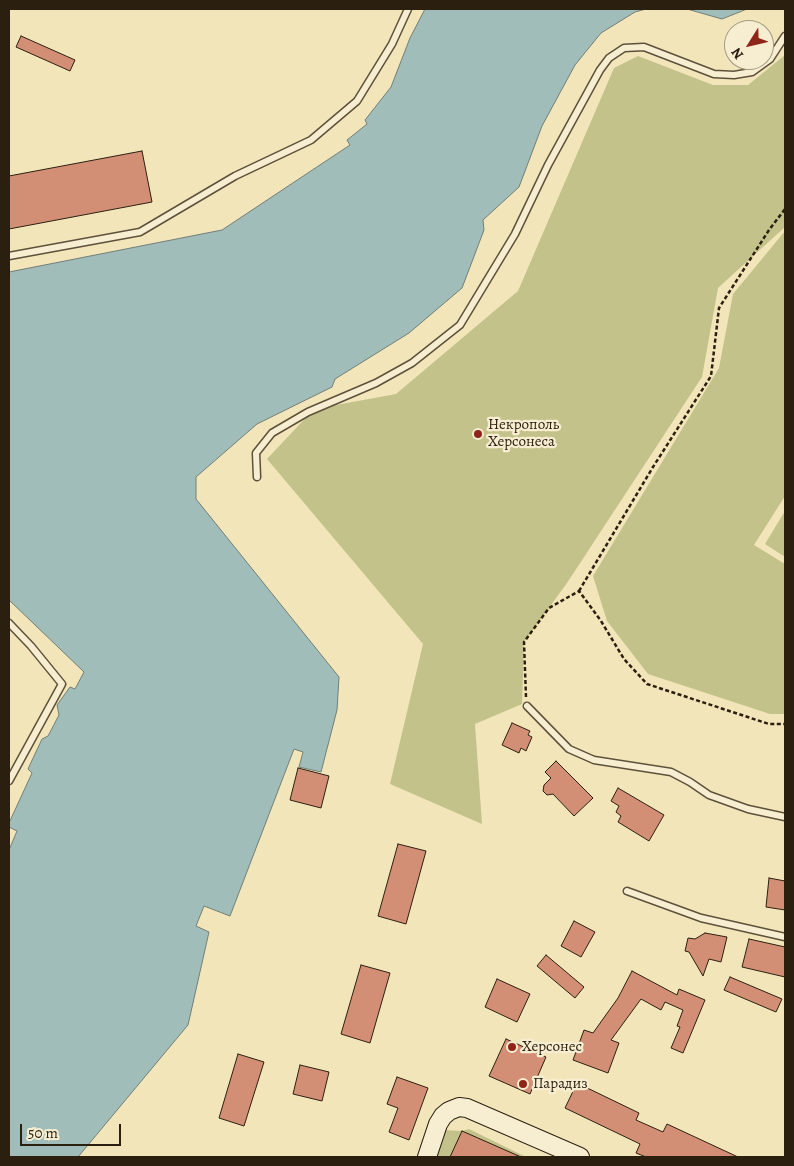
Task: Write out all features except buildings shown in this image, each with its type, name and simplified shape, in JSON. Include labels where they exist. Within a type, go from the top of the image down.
[{"type":"main road","points":[[427,1157],[442,1116],[449,1111],[467,1108],[580,1157]]},
{"type":"lane","points":[[9,256],[140,232],[235,176],[311,140],[357,102],[392,44],[408,9]]},
{"type":"lane","points":[[257,477],[256,453],[272,433],[308,412],[376,383],[412,363],[460,325],[515,234],[548,165],[600,70],[609,58],[624,48],[644,47],[714,74],[734,76],[752,72],[770,59],[785,36]]},
{"type":"lane","points":[[9,623],[31,646],[62,684],[9,781]]},
{"type":"lane","points":[[527,706],[569,749],[594,760],[671,772],[690,782],[708,795],[748,810],[785,817]]},
{"type":"lane","points":[[627,891],[701,918],[785,937]]},
{"type":"path","points":[[527,706],[524,642],[549,608],[579,591],[653,467],[711,376],[719,308],[769,230],[785,209]]},
{"type":"path","points":[[579,591],[601,621],[624,659],[647,684],[769,724],[785,724]]},
{"type":"shaded area","name":"Некрополь Херсонеса","points":[[785,55],[785,227],[718,288],[702,377],[567,583],[524,642],[522,704],[475,724],[482,824],[390,784],[423,644],[267,459],[314,409],[396,394],[518,291],[614,68],[638,56],[713,85],[748,85],[766,70],[774,70],[774,64]]},
{"type":"shaded area","points":[[785,231],[785,496],[754,545],[785,564],[785,714],[770,714],[648,674],[607,621],[593,576],[719,368],[733,294]]},
{"type":"shaded area","points":[[785,511],[785,557],[765,544]]},
{"type":"shaded area","points":[[469,1129],[526,1157],[435,1157],[444,1130],[462,1131]]},
{"type":"water","points":[[425,9],[646,9],[635,12],[601,33],[575,65],[542,126],[519,187],[483,220],[484,230],[462,288],[409,333],[335,379],[332,387],[257,424],[196,477],[196,499],[339,677],[337,710],[321,772],[299,767],[303,752],[294,749],[230,916],[204,906],[196,926],[209,932],[188,1025],[78,1157],[9,1157],[9,850],[17,831],[9,827],[9,823],[32,773],[28,769],[42,739],[48,736],[59,715],[57,705],[70,687],[75,689],[84,672],[9,600],[9,272],[222,230],[350,145],[347,140],[367,124],[365,120],[391,87],[410,38]]},
{"type":"water","points":[[687,9],[747,9],[722,19]]},
{"type":"place","name":"Некрополь Херсонеса","points":[[478,434]]},
{"type":"place","name":"Херсонес","points":[[512,1047]]},
{"type":"place","name":"Парадиз","points":[[523,1084]]}]
